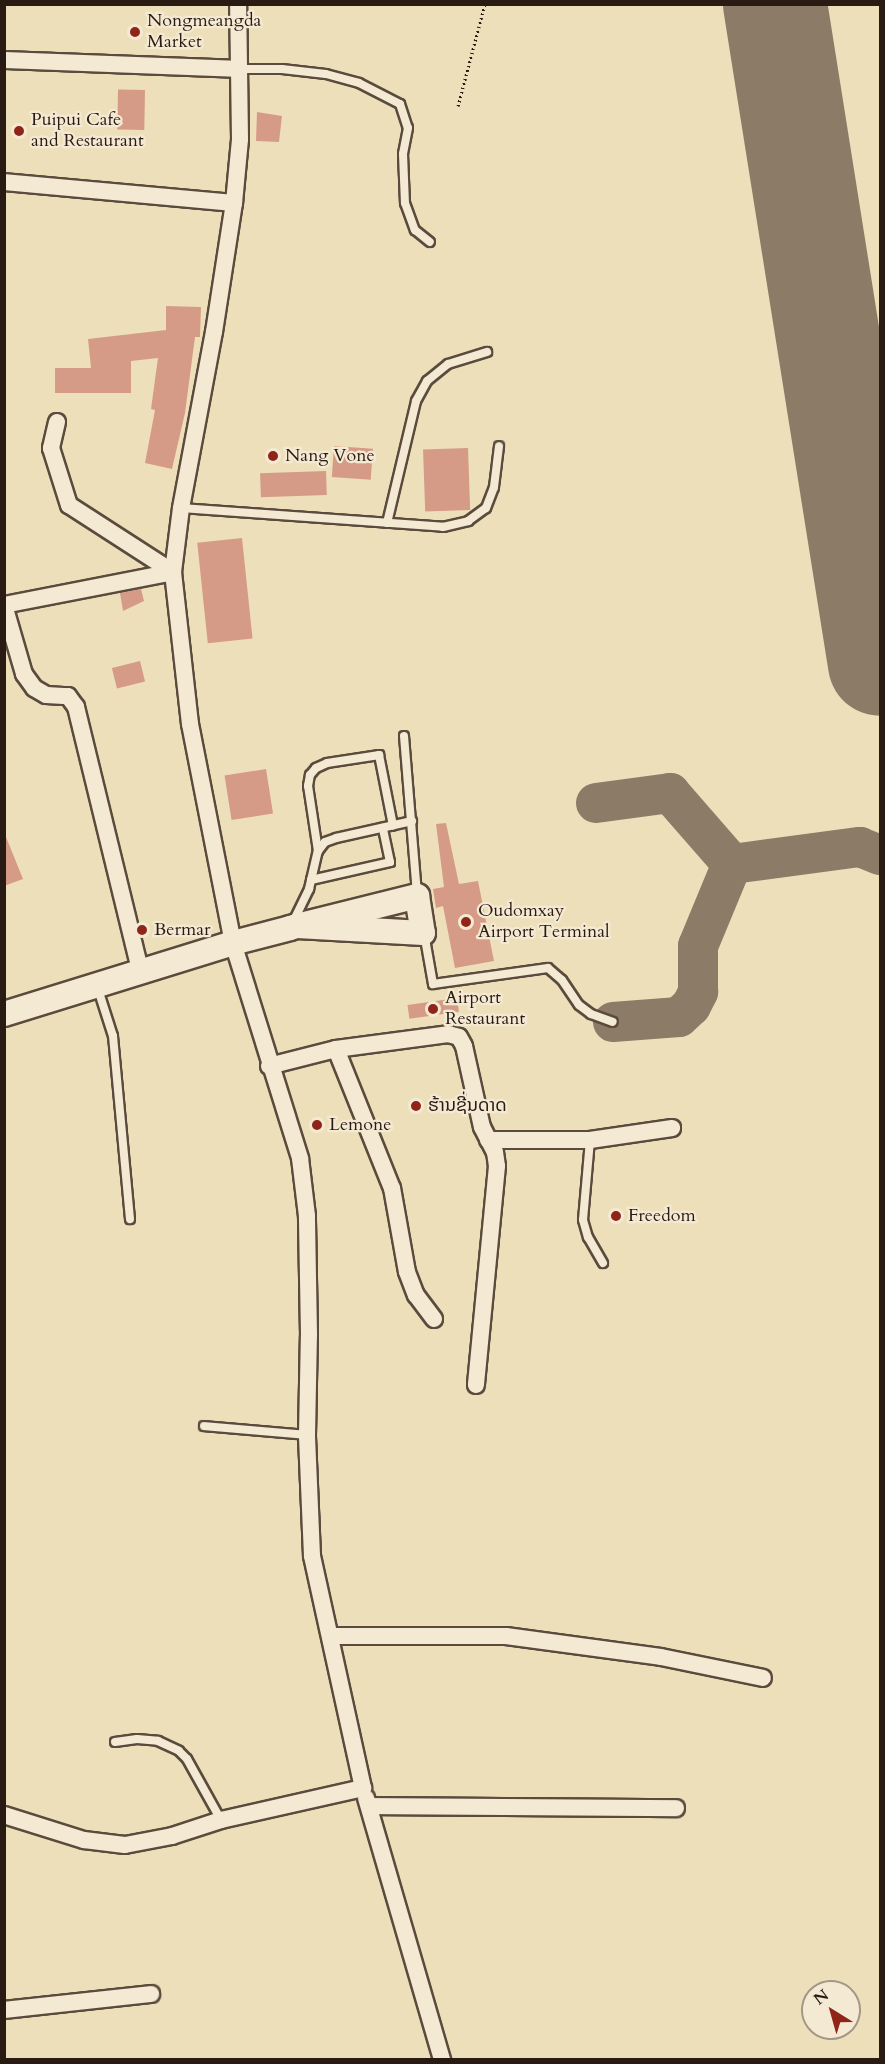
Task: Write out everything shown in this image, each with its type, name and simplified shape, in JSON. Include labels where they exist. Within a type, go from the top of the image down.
[{"type":"street","points":[[238,4],[240,139],[234,203],[214,332],[181,508],[173,572],[190,724],[233,943],[269,1066],[300,1158],[307,1216],[309,1335],[307,1435],[312,1556],[363,1788],[442,2060]]},
{"type":"street","points":[[4,60],[240,69]]},
{"type":"street","points":[[4,182],[234,203]]},
{"type":"street","points":[[57,422],[51,448],[69,506],[173,572]]},
{"type":"street","points":[[140,970],[76,707],[68,696],[46,695],[34,688],[24,674],[4,605],[173,572]]},
{"type":"street","points":[[4,1014],[233,943],[294,927],[417,896],[423,933],[294,927]]},
{"type":"street","points":[[269,1066],[336,1048],[448,1034],[459,1037],[464,1046],[475,1099],[488,1140],[495,1152],[497,1166],[476,1384]]},
{"type":"street","points":[[336,1048],[392,1188],[406,1272],[416,1295],[434,1319]]},
{"type":"street","points":[[488,1140],[590,1140],[672,1128]]},
{"type":"street","points":[[330,1636],[506,1636],[661,1657],[764,1678]]},
{"type":"street","points":[[4,1815],[84,1840],[108,1845],[125,1845],[172,1836],[221,1820],[363,1788]]},
{"type":"street","points":[[369,1806],[676,1808]]},
{"type":"street","points":[[4,2010],[151,1994]]},
{"type":"lane","points":[[240,69],[282,69],[326,74],[359,83],[400,104],[408,128],[403,154],[402,179],[405,203],[415,230],[430,242]]},
{"type":"lane","points":[[387,523],[416,401],[427,381],[448,364],[487,352]]},
{"type":"lane","points":[[181,508],[443,526],[468,521],[486,508],[494,487],[499,447]]},
{"type":"lane","points":[[404,736],[417,896]]},
{"type":"lane","points":[[294,927],[306,897],[318,851],[308,786],[310,775],[316,768],[379,755],[393,826]]},
{"type":"lane","points":[[318,851],[326,843],[336,838],[412,821]]},
{"type":"lane","points":[[311,880],[390,862],[383,828]]},
{"type":"lane","points":[[423,933],[433,984],[548,968],[562,980],[579,1005],[591,1014],[613,1022]]},
{"type":"lane","points":[[96,984],[113,1036],[130,1220]]},
{"type":"lane","points":[[590,1140],[583,1220],[588,1237],[603,1263]]},
{"type":"lane","points":[[204,1426],[307,1435]]},
{"type":"lane","points":[[115,1742],[137,1739],[158,1741],[179,1751],[187,1759],[221,1820]]},
{"type":"path","points":[[458,106],[485,4]]},
{"type":"building","points":[[118,90],[145,90],[144,130],[117,130]]},
{"type":"building","points":[[257,112],[282,116],[279,142],[256,141]]},
{"type":"building","points":[[166,306],[201,307],[200,337],[195,337],[185,413],[172,469],[145,463],[155,410],[151,409],[158,358],[131,361],[131,393],[55,393],[55,368],[91,368],[88,339],[166,330]]},
{"type":"building","points":[[334,446],[373,449],[371,480],[332,477]]},
{"type":"building","points":[[468,448],[470,510],[425,512],[423,450]]},
{"type":"building","points":[[326,471],[327,495],[261,497],[260,473]]},
{"type":"building","points":[[242,538],[253,638],[208,643],[197,543]]},
{"type":"building","points":[[141,589],[144,601],[123,611],[120,593]]},
{"type":"building","points":[[140,661],[145,681],[117,688],[112,668]]},
{"type":"building","points":[[266,769],[273,813],[232,820],[225,776]]},
{"type":"building","name":"Oudomxay Airport Terminal","points":[[446,823],[459,884],[478,881],[494,961],[455,968],[443,906],[436,908],[433,889],[444,887],[436,824]]},
{"type":"building","points":[[4,832],[23,879],[4,886]]},
{"type":"building","name":"Airport Restaurant","points":[[457,998],[459,1012],[409,1019],[407,1005]]},
{"type":"taxiway","points":[[596,803],[670,793],[732,864]]},
{"type":"taxiway","points":[[732,864],[860,847],[880,855]]},
{"type":"taxiway","points":[[613,1022],[679,1017],[691,1006],[698,992],[698,946],[732,864]]},
{"type":"runway","points":[[775,4],[880,664]]},
{"type":"place","name":"Nongmeangda Market","points":[[135,32]]},
{"type":"place","name":"Puipui Cafe and Restaurant","points":[[19,131]]},
{"type":"place","name":"Nang Vone","points":[[273,456]]},
{"type":"place","name":"Oudomxay Airport Terminal","points":[[466,922]]},
{"type":"place","name":"Bermar","points":[[142,930]]},
{"type":"place","name":"Airport Restaurant","points":[[433,1009]]},
{"type":"place","name":"ຮ້ານຊີ່ນດາດ","points":[[416,1106]]},
{"type":"place","name":"Lemone","points":[[317,1125]]},
{"type":"place","name":"Freedom","points":[[616,1216]]}]
